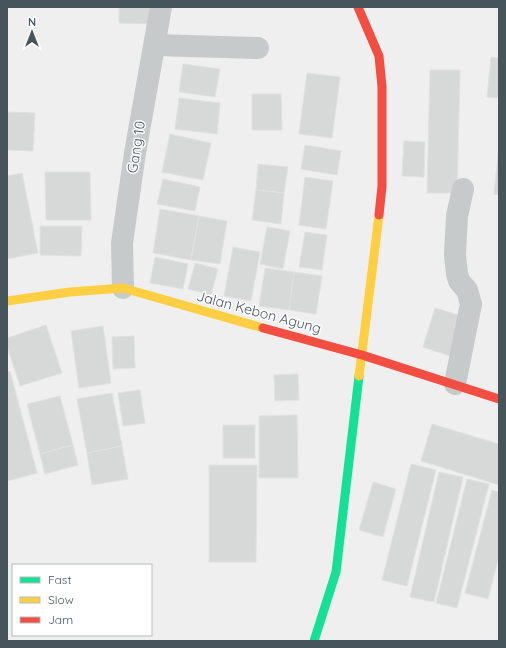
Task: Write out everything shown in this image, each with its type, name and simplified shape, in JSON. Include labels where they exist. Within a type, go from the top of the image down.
[{"type":"main road","points":[[314,641],[336,572],[382,186],[382,87],[379,56],[358,7]]},
{"type":"main road","name":"Jalan Kebon Agung","points":[[7,301],[70,292],[123,288],[362,355],[499,399]]},
{"type":"street","name":"Gang 10","points":[[123,288],[122,243],[135,153],[161,7]]},
{"type":"street","points":[[155,45],[258,48]]},
{"type":"street","points":[[455,384],[471,304],[467,290],[459,281],[456,274],[455,255],[457,216],[463,189]]},
{"type":"building","points":[[119,7],[156,7],[156,24],[119,23]]},
{"type":"building","points":[[491,57],[499,58],[499,98],[487,97]]},
{"type":"building","points":[[183,64],[220,69],[215,97],[179,92]]},
{"type":"building","points":[[430,70],[460,70],[457,193],[427,193]]},
{"type":"building","points":[[307,73],[340,77],[332,138],[299,134]]},
{"type":"building","points":[[252,94],[281,94],[282,130],[252,130]]},
{"type":"building","points":[[179,98],[220,103],[217,134],[175,129]]},
{"type":"building","points":[[7,112],[35,113],[33,151],[7,150]]},
{"type":"building","points":[[170,134],[211,143],[203,180],[162,172]]},
{"type":"building","points":[[404,141],[425,142],[424,177],[402,176]]},
{"type":"building","points":[[499,144],[499,195],[494,194]]},
{"type":"building","points":[[305,145],[341,151],[337,175],[301,169]]},
{"type":"building","points":[[258,164],[288,167],[284,193],[256,190]]},
{"type":"building","points":[[45,172],[90,172],[91,220],[46,220]]},
{"type":"building","points":[[22,173],[38,253],[7,259],[7,176]]},
{"type":"building","points":[[305,177],[333,181],[326,229],[299,225]]},
{"type":"building","points":[[163,179],[200,187],[195,211],[157,204]]},
{"type":"building","points":[[256,190],[284,193],[281,224],[252,220]]},
{"type":"building","points":[[160,209],[199,216],[191,260],[153,253]]},
{"type":"building","points":[[199,216],[227,221],[220,264],[191,260]]},
{"type":"building","points":[[40,226],[82,226],[81,256],[40,255]]},
{"type":"building","points":[[267,227],[290,231],[283,269],[260,264]]},
{"type":"building","points":[[305,232],[327,235],[322,270],[299,267]]},
{"type":"building","points":[[233,247],[260,252],[251,301],[224,296]]},
{"type":"building","points":[[155,257],[188,264],[183,289],[150,283]]},
{"type":"building","points":[[195,263],[218,269],[211,295],[188,289]]},
{"type":"building","points":[[265,268],[294,272],[289,310],[259,306]]},
{"type":"building","points":[[294,272],[322,276],[316,314],[289,310]]},
{"type":"building","points":[[435,308],[465,317],[453,357],[423,347]]},
{"type":"building","points":[[46,325],[62,373],[20,386],[7,346],[7,338]]},
{"type":"building","points":[[103,326],[111,383],[79,388],[71,331]]},
{"type":"building","points":[[134,336],[135,368],[113,369],[112,337]]},
{"type":"building","points":[[10,371],[37,473],[7,481],[7,372]]},
{"type":"building","points":[[298,374],[299,400],[275,401],[274,375]]},
{"type":"building","points":[[140,390],[145,423],[123,426],[118,393]]},
{"type":"building","points":[[112,393],[122,446],[87,453],[77,399]]},
{"type":"building","points":[[60,396],[73,445],[40,454],[27,404]]},
{"type":"building","points":[[297,415],[298,478],[259,478],[259,416]]},
{"type":"building","points":[[432,424],[499,444],[499,485],[421,461]]},
{"type":"building","points":[[223,425],[255,425],[255,458],[223,458]]},
{"type":"building","points":[[73,445],[78,465],[45,474],[40,454]]},
{"type":"building","points":[[122,446],[128,479],[92,485],[87,453]]},
{"type":"building","points":[[411,464],[436,470],[407,586],[382,580]]},
{"type":"building","points":[[209,465],[257,465],[256,562],[209,562]]},
{"type":"building","points":[[439,472],[463,477],[434,602],[410,597]]},
{"type":"building","points":[[467,479],[489,484],[457,608],[436,603]]},
{"type":"building","points":[[373,482],[396,489],[383,537],[359,530]]},
{"type":"building","points":[[492,490],[499,492],[499,556],[488,599],[465,593]]},
{"type":"traffic: fast","points":[[314,641],[336,572],[359,376]]},
{"type":"traffic: slow","points":[[359,376],[379,215]]},
{"type":"traffic: slow","points":[[7,301],[70,292],[123,288],[263,328]]},
{"type":"traffic: jam","points":[[358,7],[379,56],[382,87],[382,186],[379,215]]},
{"type":"traffic: jam","points":[[263,328],[362,355],[499,399]]}]
